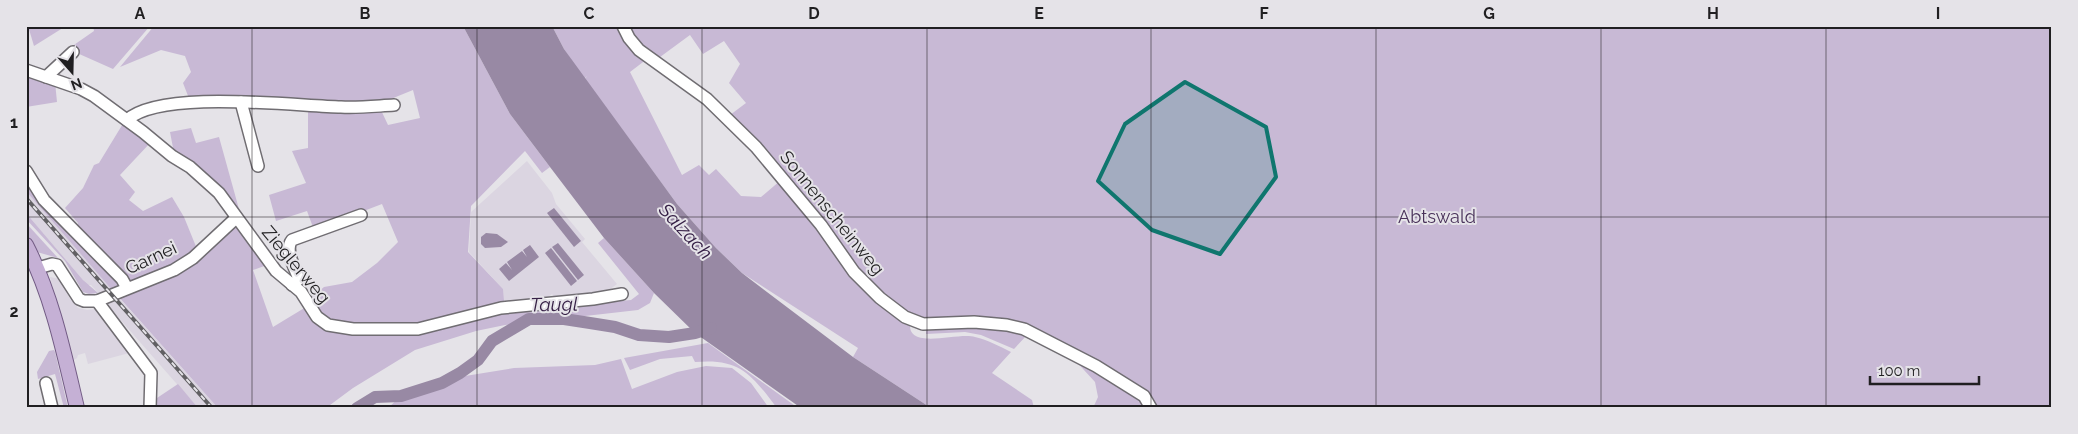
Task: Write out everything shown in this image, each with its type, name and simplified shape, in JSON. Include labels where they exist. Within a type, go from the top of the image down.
[{"type":"main road","points":[[26,245],[38,268],[52,308],[77,408]]},
{"type":"street","name":"Sonnenscheinweg","points":[[623,26],[629,38],[639,50],[707,99],[750,140],[817,219],[854,272],[880,298],[905,318],[923,324],[981,322],[1024,329],[1065,349],[1120,381],[1144,396],[1151,408]]},
{"type":"street","points":[[46,77],[73,52]]},
{"type":"street","name":"Zieglerweg","points":[[26,70],[82,90],[127,120],[172,156],[190,167],[219,193],[276,271],[301,292],[319,320],[328,325],[353,329],[418,329],[501,308],[593,299],[622,294]]},
{"type":"street","points":[[241,102],[258,166]]},
{"type":"street","points":[[127,120],[140,112],[180,104],[241,102],[342,107],[394,105]]},
{"type":"street","points":[[26,171],[44,200],[122,278],[127,288]]},
{"type":"street","points":[[292,285],[299,279],[289,251],[289,244],[292,240],[362,215]]},
{"type":"street","name":"Garnei","points":[[96,301],[174,270],[193,258],[236,218]]},
{"type":"street","points":[[38,268],[52,264],[57,265],[78,298],[84,302],[96,301],[151,373],[150,408]]},
{"type":"street","points":[[46,384],[52,408]]},
{"type":"highlighted area","points":[[1185,82],[1266,127],[1276,177],[1220,254],[1152,230],[1098,181],[1125,124]]},
{"type":"shaded area","points":[[527,161],[552,193],[556,204],[585,239],[582,242],[617,284],[602,295],[557,301],[552,294],[543,301],[504,305],[503,289],[469,252],[471,212]]},
{"type":"shaded area","points":[[26,191],[218,408],[198,408],[110,308],[109,304],[91,285],[87,285],[26,213]]},
{"type":"shaded area","points":[[50,277],[60,279],[70,299],[78,308],[87,310],[97,309],[133,352],[88,364],[85,353],[78,355],[72,361]]},
{"type":"green space","points":[[28,26],[66,26],[34,46]]},
{"type":"green space","points":[[93,26],[150,26],[113,69],[77,53],[71,47],[94,31]]},
{"type":"green space","points":[[154,26],[463,26],[510,114],[550,167],[542,173],[525,151],[471,206],[468,252],[503,289],[505,312],[631,300],[639,294],[598,243],[604,238],[654,293],[650,303],[638,310],[505,325],[476,331],[415,350],[353,388],[326,408],[218,408],[117,295],[178,272],[232,227],[238,228],[267,265],[253,270],[273,327],[306,307],[309,300],[324,287],[352,282],[377,263],[398,242],[382,204],[314,230],[307,211],[276,221],[269,195],[306,183],[292,151],[308,148],[308,107],[380,108],[388,125],[420,118],[413,90],[381,103],[190,101],[183,83],[191,72],[185,56],[161,50],[120,67]]},
{"type":"green space","points":[[552,26],[621,26],[647,59],[630,72],[682,175],[699,165],[709,175],[716,169],[741,196],[761,197],[781,180],[879,300],[910,325],[912,332],[917,337],[975,337],[989,341],[1011,352],[992,373],[1032,400],[1034,408],[931,408],[853,357],[858,348],[742,273],[716,248],[677,204],[585,79],[587,76],[584,79],[564,49]]},
{"type":"green space","name":"Abtswald","points":[[625,26],[2052,26],[2052,408],[1093,408],[1098,397],[1095,382],[1073,358],[1027,335],[1014,349],[981,335],[965,332],[926,334],[926,329],[932,323],[900,309],[863,277],[730,115],[746,103],[729,83],[740,64],[724,41],[703,54],[690,35],[656,60],[639,47]]},
{"type":"green space","points":[[26,73],[55,82],[57,102],[26,107]]},
{"type":"green space","points":[[124,122],[151,142],[120,175],[135,192],[129,200],[143,211],[172,197],[184,217],[197,249],[172,267],[130,283],[77,232],[78,223],[65,208],[83,188],[94,165],[99,163]]},
{"type":"green space","points":[[191,128],[196,143],[219,137],[242,220],[174,153],[170,132]]},
{"type":"green space","points":[[26,179],[119,284],[112,290],[26,191]]},
{"type":"green space","points":[[26,213],[83,280],[98,293],[89,294],[83,292],[65,261],[26,219]]},
{"type":"green space","points":[[26,223],[58,258],[37,252],[26,233]]},
{"type":"green space","points":[[708,343],[798,408],[777,408],[751,377],[734,366],[710,361],[695,362],[692,356],[660,359],[630,370],[624,358]]},
{"type":"green space","points":[[54,350],[68,408],[64,408],[55,374],[38,379],[37,372],[49,351]]},
{"type":"green space","points":[[621,359],[632,389],[677,372],[706,366],[732,368],[751,383],[769,408],[388,408],[401,396],[465,376],[514,368],[595,365]]},
{"type":"green space","points":[[178,384],[198,408],[157,408],[157,398]]},
{"type":"water","name":"Salzach","points":[[463,26],[552,26],[564,49],[677,204],[716,248],[742,273],[853,357],[931,408],[801,408],[695,333],[654,293],[604,238],[550,167],[510,114]]},
{"type":"water","points":[[554,208],[581,241],[574,247],[547,213]]},
{"type":"water","points":[[486,233],[497,234],[508,242],[501,247],[485,248],[481,244],[481,237]]},
{"type":"water","points":[[558,243],[584,275],[578,280],[552,247]]},
{"type":"water","points":[[530,245],[539,257],[509,281],[499,269],[506,263],[512,270],[507,262],[522,251],[527,257],[523,250]]},
{"type":"water","points":[[551,248],[577,281],[571,286],[545,253]]},
{"type":"waterway","name":"Taugl","points":[[357,408],[375,397],[401,396],[442,383],[478,360],[492,341],[529,319],[564,319],[615,327],[639,335],[669,337],[695,333],[711,328]]},
{"type":"railway","points":[[26,198],[212,408]]}]
